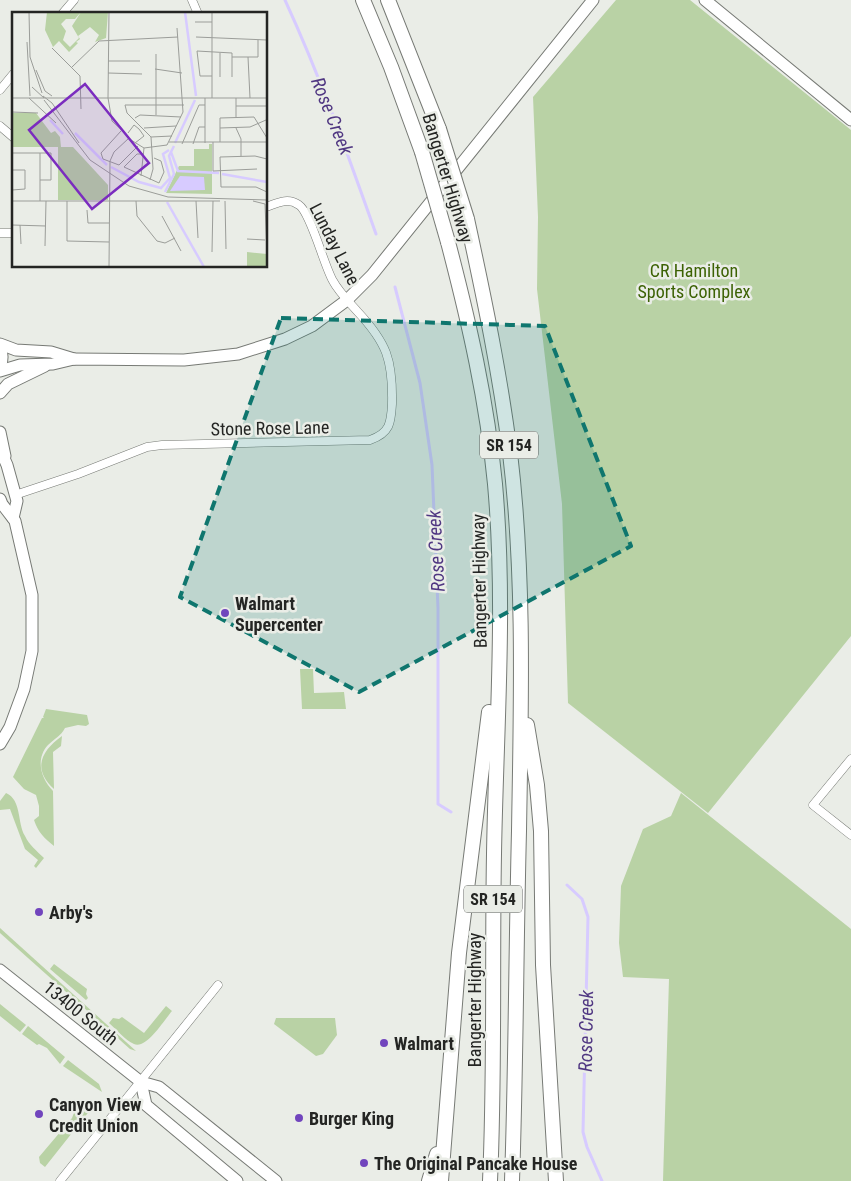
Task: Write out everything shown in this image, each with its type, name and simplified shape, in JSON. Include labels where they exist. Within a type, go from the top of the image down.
[{"type":"highway","name":"Bangerter Highway","points":[[363,0],[391,66],[422,152],[448,242],[473,340],[490,437],[498,525],[500,617],[494,837],[490,1181]]},
{"type":"highway","name":"Bangerter Highway","points":[[388,0],[439,129],[467,219],[494,352],[510,455],[519,575],[521,674],[512,1181]]},
{"type":"highway","points":[[441,1181],[463,918],[484,760],[500,617]]},
{"type":"highway","points":[[521,674],[540,814],[543,974],[556,1181]]},
{"type":"highway","points":[[429,1181],[446,1120]]},
{"type":"street","points":[[64,12],[74,0]]},
{"type":"street","points":[[192,0],[197,12]]},
{"type":"street","points":[[0,345],[3,353],[0,369],[74,359],[184,360],[238,354],[294,335],[312,326],[347,300],[372,275],[593,0]]},
{"type":"street","points":[[706,0],[851,120]]},
{"type":"street","points":[[0,90],[12,75]]},
{"type":"street","points":[[0,126],[12,136]]},
{"type":"street","name":"Lunday Lane","points":[[268,206],[293,201],[304,209],[333,282],[347,300]]},
{"type":"street","name":"Stone Rose Lane","points":[[15,494],[78,474],[147,447],[162,445],[346,442],[370,440],[377,437],[389,427],[390,423],[392,377],[390,364],[380,338],[347,300]]},
{"type":"street","points":[[0,345],[16,350],[51,352],[74,359]]},
{"type":"street","points":[[0,393],[8,384],[48,364]]},
{"type":"street","points":[[0,432],[17,501],[13,518]]},
{"type":"street","points":[[0,449],[7,465]]},
{"type":"street","points":[[0,499],[13,518],[32,594],[32,651],[24,689],[10,726],[0,744]]},
{"type":"street","points":[[851,759],[814,806],[851,835]]},
{"type":"street","name":"13400 South","points":[[0,970],[141,1082],[159,1087],[276,1181]]},
{"type":"street","points":[[60,1181],[218,985]]},
{"type":"street","points":[[141,1082],[146,1105],[237,1181]]},
{"type":"highlighted area","points":[[281,318],[545,326],[631,546],[359,692],[180,597]]},
{"type":"green space","name":"CR Hamilton Sports Complex","points":[[616,0],[690,0],[851,130],[851,636],[708,813],[568,703],[562,504],[537,289],[538,217],[533,97]]},
{"type":"green space","points":[[300,669],[313,669],[314,693],[344,692],[346,709],[302,709]]},
{"type":"green space","points":[[46,709],[87,715],[89,724],[65,728],[48,745],[42,756],[41,769],[45,781],[53,791],[54,846],[37,828],[34,820],[39,816],[36,795],[24,789],[13,777],[42,718],[44,718]]},
{"type":"green space","points":[[62,736],[61,746],[53,752],[54,789],[47,782],[41,767],[44,754]]},
{"type":"green space","points":[[6,793],[15,801],[27,839],[33,848],[44,858],[36,868],[34,866],[38,860],[25,849],[10,809],[0,810],[0,801]]},
{"type":"green space","points":[[681,793],[851,929],[851,1181],[663,1181],[669,979],[623,977],[619,943],[621,886],[643,829],[671,816]]},
{"type":"green space","points":[[0,928],[136,1051],[130,1049],[0,933]]},
{"type":"green space","points":[[54,964],[87,989],[86,994],[88,998],[86,1000],[50,969]]},
{"type":"green space","points":[[0,1004],[26,1025],[20,1032],[0,1016]]},
{"type":"green space","points":[[166,1006],[172,1011],[160,1027],[139,1045],[127,1040],[109,1023],[113,1018],[119,1019],[122,1017],[144,1033]]},
{"type":"green space","points":[[276,1018],[335,1018],[337,1035],[323,1054],[316,1056],[274,1024]]},
{"type":"green space","points":[[28,1026],[65,1057],[60,1064],[47,1048],[39,1044],[37,1045],[22,1034]]},
{"type":"green space","points":[[68,1060],[99,1084],[102,1092],[63,1066]]},
{"type":"green space","points":[[77,1105],[91,1109],[45,1167],[40,1163],[39,1157],[72,1118]]},
{"type":"waterway","name":"Rose Creek","points":[[285,0],[322,87],[376,234]]},
{"type":"waterway","name":"Rose Creek","points":[[395,287],[420,383],[432,465],[438,608],[438,804],[451,812]]},
{"type":"waterway","name":"Rose Creek","points":[[567,885],[582,899],[588,917],[583,1132],[587,1147],[602,1181]]},
{"type":"place","name":"Walmart Supercenter","points":[[225,613]]},
{"type":"place","name":"Arby's","points":[[39,912]]},
{"type":"place","name":"Walmart","points":[[384,1043]]},
{"type":"place","name":"Canyon View Credit Union","points":[[39,1114]]},
{"type":"place","name":"Burger King","points":[[299,1118]]},
{"type":"place","name":"The Original Pancake House","points":[[364,1163]]}]
